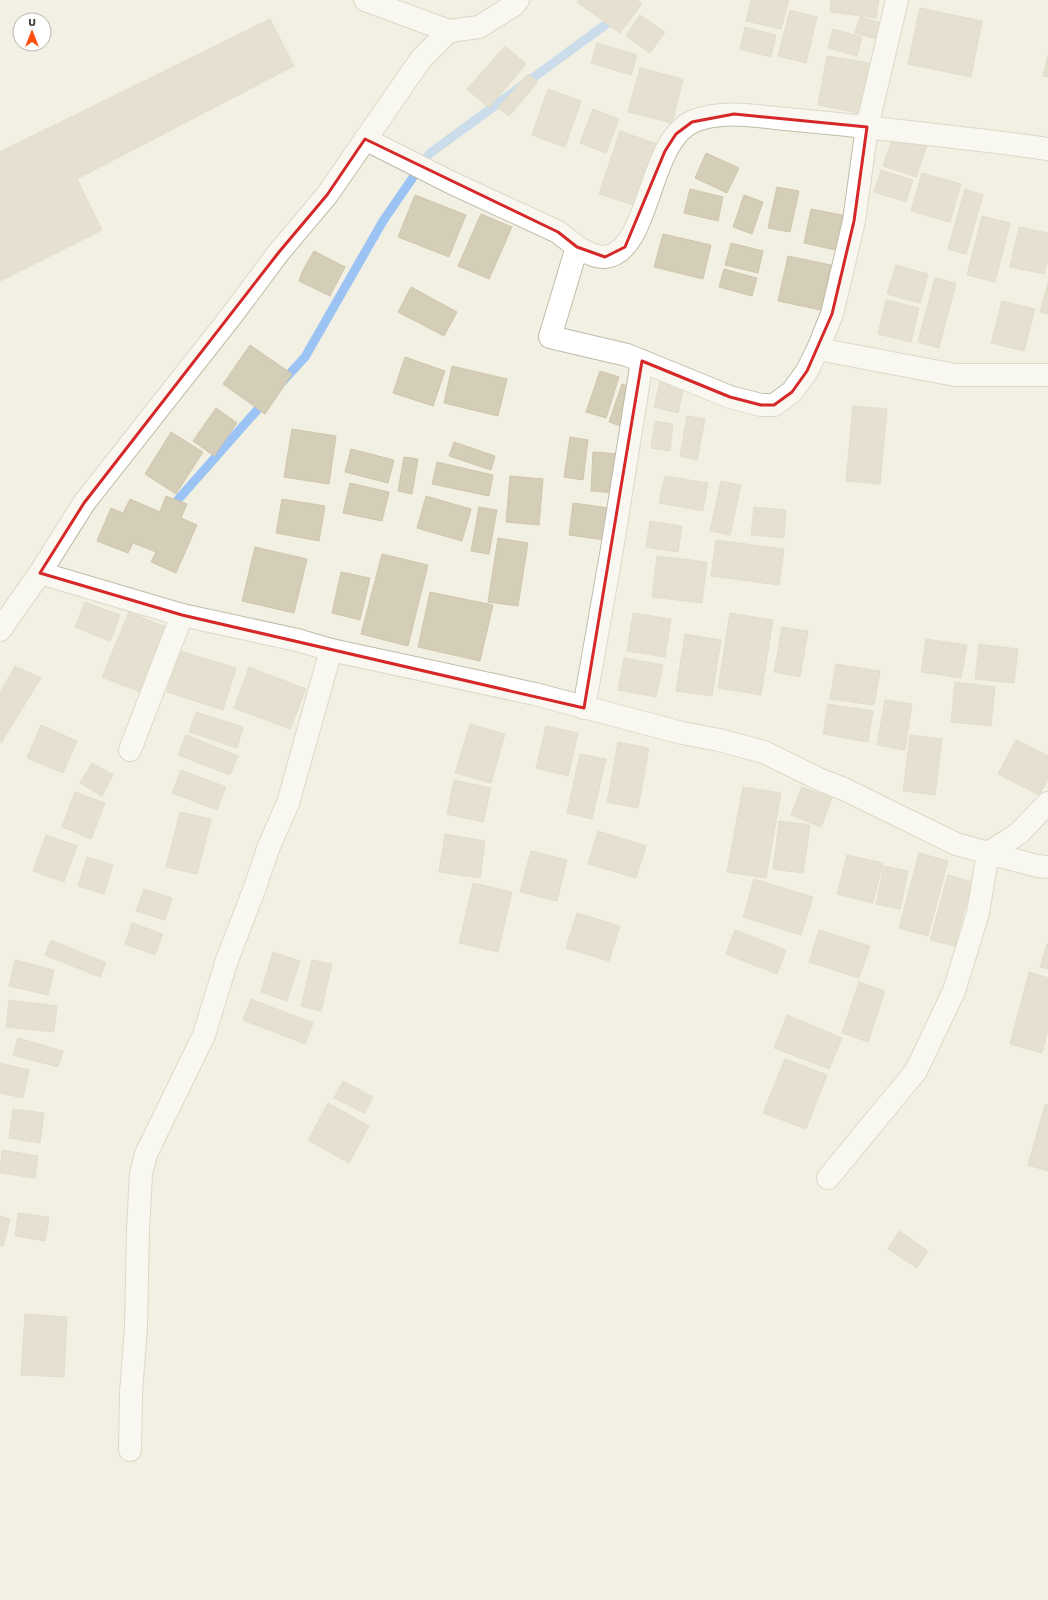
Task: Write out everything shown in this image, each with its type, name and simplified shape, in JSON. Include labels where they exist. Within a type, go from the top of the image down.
[{"type":"street","points":[[365,0],[449,31],[479,27],[514,5],[518,0]]},
{"type":"street","points":[[577,247],[550,338],[627,355],[730,397],[761,405],[778,403],[792,392],[807,371],[818,349],[832,314],[854,221],[867,127],[897,0]]},
{"type":"street","points":[[0,630],[40,573],[84,503],[232,315],[279,252],[326,195],[421,59],[449,31]]},
{"type":"street","points":[[365,139],[452,183],[558,232],[577,247],[596,256],[605,257],[616,253],[625,247],[638,222],[665,151],[676,134],[692,122],[705,117],[734,114],[939,135],[1048,149]]},
{"type":"street","points":[[818,349],[955,375],[1048,375]]},
{"type":"street","points":[[584,708],[612,549],[642,361]]},
{"type":"street","points":[[40,573],[182,615],[297,640],[331,650],[535,694],[682,733],[719,740],[764,752],[821,780],[844,789],[956,844],[1037,866],[1048,867]]},
{"type":"street","points":[[130,750],[182,615]]},
{"type":"street","points":[[130,1450],[131,1393],[136,1328],[138,1229],[141,1174],[146,1154],[204,1035],[227,960],[269,846],[288,803],[331,650]]},
{"type":"street","points":[[828,1178],[916,1071],[954,991],[978,913],[988,853],[1018,834],[1048,803]]},
{"type":"highlighted area","points":[[734,114],[867,127],[854,221],[832,314],[807,371],[792,392],[774,405],[761,405],[730,397],[642,361],[584,708],[182,615],[40,573],[84,503],[279,252],[327,195],[365,139],[558,232],[577,247],[605,257],[625,247],[665,151],[676,134],[692,122]]},
{"type":"building","points":[[579,0],[637,0],[642,4],[620,33],[577,2]]},
{"type":"building","points":[[751,0],[789,0],[781,29],[746,21]]},
{"type":"building","points":[[831,0],[879,0],[876,18],[830,12]]},
{"type":"building","points":[[920,8],[982,21],[971,77],[908,64]]},
{"type":"building","points":[[790,10],[817,17],[806,63],[778,56]]},
{"type":"building","points":[[640,15],[665,32],[650,53],[626,36]]},
{"type":"building","points":[[860,17],[885,24],[880,40],[855,33]]},
{"type":"building","points":[[270,19],[294,66],[77,179],[102,230],[0,281],[0,152]]},
{"type":"building","points":[[745,27],[776,35],[771,57],[740,49]]},
{"type":"building","points":[[833,29],[862,37],[857,56],[828,48]]},
{"type":"building","points":[[597,43],[637,55],[631,75],[591,63]]},
{"type":"building","points":[[505,46],[526,64],[489,108],[467,89]]},
{"type":"building","points":[[1048,55],[1048,77],[1043,76]]},
{"type":"building","points":[[827,56],[869,63],[859,113],[818,105]]},
{"type":"building","points":[[640,68],[683,79],[672,123],[628,112]]},
{"type":"building","points":[[528,74],[538,82],[509,116],[498,108]]},
{"type":"building","points":[[548,89],[581,101],[565,147],[532,135]]},
{"type":"building","points":[[593,109],[619,119],[606,153],[580,143]]},
{"type":"building","points":[[620,131],[657,144],[636,206],[599,194]]},
{"type":"building","points":[[894,134],[927,145],[916,177],[883,166]]},
{"type":"building","points":[[706,153],[739,168],[727,193],[695,178]]},
{"type":"building","points":[[881,170],[913,180],[906,202],[874,192]]},
{"type":"building","points":[[922,173],[961,184],[950,222],[911,211]]},
{"type":"building","points":[[777,187],[799,191],[790,232],[768,228]]},
{"type":"building","points":[[690,189],[723,197],[718,221],[684,213]]},
{"type":"building","points":[[965,189],[983,195],[966,254],[948,249]]},
{"type":"building","points":[[415,195],[466,215],[449,257],[398,237]]},
{"type":"building","points":[[744,195],[763,202],[752,234],[733,227]]},
{"type":"building","points":[[811,209],[847,216],[840,251],[804,243]]},
{"type":"building","points":[[481,214],[512,227],[489,279],[458,266]]},
{"type":"building","points":[[982,216],[1010,223],[995,282],[967,275]]},
{"type":"building","points":[[1019,227],[1048,233],[1048,258],[1044,274],[1010,267]]},
{"type":"building","points":[[663,234],[711,245],[703,279],[654,267]]},
{"type":"building","points":[[731,243],[763,251],[758,273],[725,265]]},
{"type":"building","points":[[314,251],[345,267],[330,296],[299,281],[303,270]]},
{"type":"building","points":[[788,256],[831,265],[821,310],[778,301]]},
{"type":"building","points":[[896,265],[928,274],[920,303],[887,294]]},
{"type":"building","points":[[724,269],[757,278],[752,296],[719,287]]},
{"type":"building","points":[[935,278],[956,283],[939,348],[918,342]]},
{"type":"building","points":[[1048,283],[1048,314],[1040,312]]},
{"type":"building","points":[[411,287],[457,312],[444,336],[398,312]]},
{"type":"building","points":[[886,300],[919,308],[911,342],[878,334]]},
{"type":"building","points":[[1002,301],[1035,309],[1024,351],[991,343]]},
{"type":"building","points":[[250,345],[292,374],[265,414],[223,384]]},
{"type":"building","points":[[405,357],[445,371],[433,406],[393,393]]},
{"type":"building","points":[[452,366],[507,379],[498,416],[444,403]]},
{"type":"building","points":[[600,371],[619,377],[606,418],[586,412]]},
{"type":"building","points":[[660,382],[684,387],[678,413],[654,407]]},
{"type":"building","points":[[622,384],[633,388],[621,426],[609,422]]},
{"type":"building","points":[[853,406],[887,409],[880,484],[846,481]]},
{"type":"building","points":[[216,408],[237,423],[214,456],[193,441]]},
{"type":"building","points":[[687,416],[705,419],[697,460],[680,456]]},
{"type":"building","points":[[655,421],[673,424],[670,451],[651,448]]},
{"type":"building","points":[[292,429],[336,436],[329,484],[284,477]]},
{"type":"building","points":[[171,432],[203,452],[176,494],[145,474]]},
{"type":"building","points":[[570,437],[588,440],[583,480],[564,477]]},
{"type":"building","points":[[454,442],[495,456],[491,470],[449,456]]},
{"type":"building","points":[[351,449],[394,460],[388,483],[345,472]]},
{"type":"building","points":[[593,452],[619,454],[616,493],[591,491]]},
{"type":"building","points":[[404,457],[418,459],[412,494],[398,491]]},
{"type":"building","points":[[437,462],[493,475],[489,496],[432,484]]},
{"type":"building","points":[[510,476],[543,479],[539,525],[506,522]]},
{"type":"building","points":[[665,476],[708,483],[703,511],[659,503]]},
{"type":"building","points":[[721,481],[741,485],[730,535],[710,531]]},
{"type":"building","points":[[350,483],[389,492],[382,521],[343,513]]},
{"type":"building","points":[[166,496],[187,504],[181,518],[197,525],[176,573],[151,562],[156,552],[133,543],[128,553],[97,541],[111,508],[123,513],[130,499],[160,512]]},
{"type":"building","points":[[426,496],[471,509],[462,541],[417,528]]},
{"type":"building","points":[[282,499],[325,506],[319,541],[276,533]]},
{"type":"building","points":[[573,503],[609,508],[605,540],[569,535]]},
{"type":"building","points":[[479,507],[497,510],[489,554],[471,551]]},
{"type":"building","points":[[754,507],[786,510],[784,538],[751,535]]},
{"type":"building","points":[[650,521],[682,526],[678,552],[646,547]]},
{"type":"building","points":[[498,538],[528,543],[518,606],[488,602]]},
{"type":"building","points":[[716,540],[784,549],[779,585],[711,576]]},
{"type":"building","points":[[255,547],[307,559],[294,613],[242,601]]},
{"type":"building","points":[[382,554],[428,565],[408,646],[361,634]]},
{"type":"building","points":[[657,556],[707,562],[702,603],[652,597]]},
{"type":"building","points":[[341,572],[370,578],[360,620],[332,613]]},
{"type":"building","points":[[430,592],[493,605],[480,661],[418,647]]},
{"type":"building","points":[[85,602],[120,615],[110,641],[75,627]]},
{"type":"building","points":[[129,612],[166,627],[140,692],[102,677]]},
{"type":"building","points":[[633,613],[671,619],[665,657],[627,651]]},
{"type":"building","points":[[730,613],[773,620],[761,695],[718,688]]},
{"type":"building","points":[[782,627],[808,631],[800,677],[774,672]]},
{"type":"building","points":[[685,634],[721,640],[712,696],[676,691]]},
{"type":"building","points":[[926,639],[967,645],[961,678],[921,672]]},
{"type":"building","points":[[979,644],[1018,649],[1014,683],[975,679]]},
{"type":"building","points":[[180,651],[236,668],[223,710],[167,692]]},
{"type":"building","points":[[624,658],[663,665],[656,697],[618,690]]},
{"type":"building","points":[[836,664],[880,671],[874,705],[830,699]]},
{"type":"building","points":[[15,666],[41,678],[1,743],[0,693]]},
{"type":"building","points":[[249,667],[306,689],[290,729],[234,708]]},
{"type":"building","points":[[955,682],[995,687],[991,726],[951,722]]},
{"type":"building","points":[[885,700],[912,704],[905,750],[877,745]]},
{"type":"building","points":[[828,704],[873,711],[868,742],[823,734]]},
{"type":"building","points":[[196,712],[243,727],[237,748],[189,732]]},
{"type":"building","points":[[470,724],[505,734],[491,783],[455,773]]},
{"type":"building","points":[[41,725],[77,741],[63,773],[27,758]]},
{"type":"building","points":[[546,726],[578,733],[568,776],[536,768]]},
{"type":"building","points":[[186,735],[238,756],[230,775],[178,755]]},
{"type":"building","points":[[910,735],[942,739],[935,795],[903,791]]},
{"type":"building","points":[[1016,740],[1048,756],[1048,779],[1039,795],[998,774]]},
{"type":"building","points":[[618,742],[649,748],[638,808],[607,802]]},
{"type":"building","points":[[580,754],[606,759],[592,819],[567,813]]},
{"type":"building","points":[[92,763],[113,775],[102,796],[80,783]]},
{"type":"building","points":[[181,770],[226,787],[217,810],[172,793]]},
{"type":"building","points":[[454,780],[491,788],[483,822],[447,814]]},
{"type":"building","points":[[743,787],[781,793],[766,878],[727,872]]},
{"type":"building","points":[[802,787],[832,798],[821,827],[791,815]]},
{"type":"building","points":[[75,792],[105,803],[91,839],[62,827]]},
{"type":"building","points":[[180,812],[211,819],[197,874],[166,867]]},
{"type":"building","points":[[779,821],[810,825],[803,873],[773,869]]},
{"type":"building","points":[[598,831],[646,846],[636,878],[588,864]]},
{"type":"building","points":[[445,834],[485,841],[480,878],[439,872]]},
{"type":"building","points":[[46,835],[77,846],[64,882],[33,871]]},
{"type":"building","points":[[531,851],[567,860],[557,901],[520,892]]},
{"type":"building","points":[[919,853],[948,861],[928,936],[899,928]]},
{"type":"building","points":[[847,855],[883,863],[873,903],[837,894]]},
{"type":"building","points":[[87,857],[113,865],[104,894],[78,886]]},
{"type":"building","points":[[884,866],[908,871],[900,909],[876,904]]},
{"type":"building","points":[[948,875],[972,882],[955,946],[930,940]]},
{"type":"building","points":[[754,879],[813,897],[801,935],[743,917]]},
{"type":"building","points":[[473,883],[512,892],[498,952],[459,943]]},
{"type":"building","points":[[144,889],[172,898],[165,920],[136,911]]},
{"type":"building","points":[[577,913],[620,926],[609,961],[566,948]]},
{"type":"building","points":[[132,923],[163,934],[155,955],[125,944]]},
{"type":"building","points":[[735,930],[786,950],[777,974],[726,954]]},
{"type":"building","points":[[819,930],[870,946],[859,978],[809,962]]},
{"type":"building","points":[[51,940],[106,963],[100,977],[45,955]]},
{"type":"building","points":[[1048,944],[1048,969],[1040,967]]},
{"type":"building","points":[[273,952],[300,961],[287,1001],[261,992]]},
{"type":"building","points":[[15,960],[54,970],[48,995],[9,986]]},
{"type":"building","points":[[312,960],[332,964],[321,1011],[301,1006]]},
{"type":"building","points":[[1029,972],[1048,978],[1048,1030],[1042,1053],[1010,1044]]},
{"type":"building","points":[[859,982],[885,991],[868,1042],[842,1033]]},
{"type":"building","points":[[251,999],[313,1023],[305,1044],[243,1020]]},
{"type":"building","points":[[9,1000],[57,1006],[54,1032],[6,1027]]},
{"type":"building","points":[[787,1015],[842,1038],[829,1069],[774,1048]]},
{"type":"building","points":[[18,1038],[63,1051],[58,1067],[13,1055]]},
{"type":"building","points":[[785,1059],[827,1075],[806,1129],[763,1113]]},
{"type":"building","points":[[0,1063],[29,1070],[23,1098],[0,1093]]},
{"type":"building","points":[[343,1081],[373,1097],[364,1113],[334,1098]]},
{"type":"building","points":[[328,1103],[369,1126],[349,1163],[308,1140]]},
{"type":"building","points":[[1045,1105],[1048,1105],[1048,1171],[1028,1165]]},
{"type":"building","points":[[13,1109],[44,1113],[40,1143],[9,1138]]},
{"type":"building","points":[[2,1150],[38,1156],[35,1178],[0,1173]]},
{"type":"building","points":[[18,1213],[49,1217],[45,1241],[15,1236]]},
{"type":"building","points":[[0,1216],[10,1219],[3,1246],[0,1245]]},
{"type":"building","points":[[899,1231],[928,1251],[917,1268],[888,1249]]},
{"type":"building","points":[[25,1314],[67,1317],[64,1377],[21,1375]]},
{"type":"waterway","points":[[282,382],[305,357],[383,221],[429,154],[616,17]]},
{"type":"waterway","points":[[175,503],[266,400]]}]
